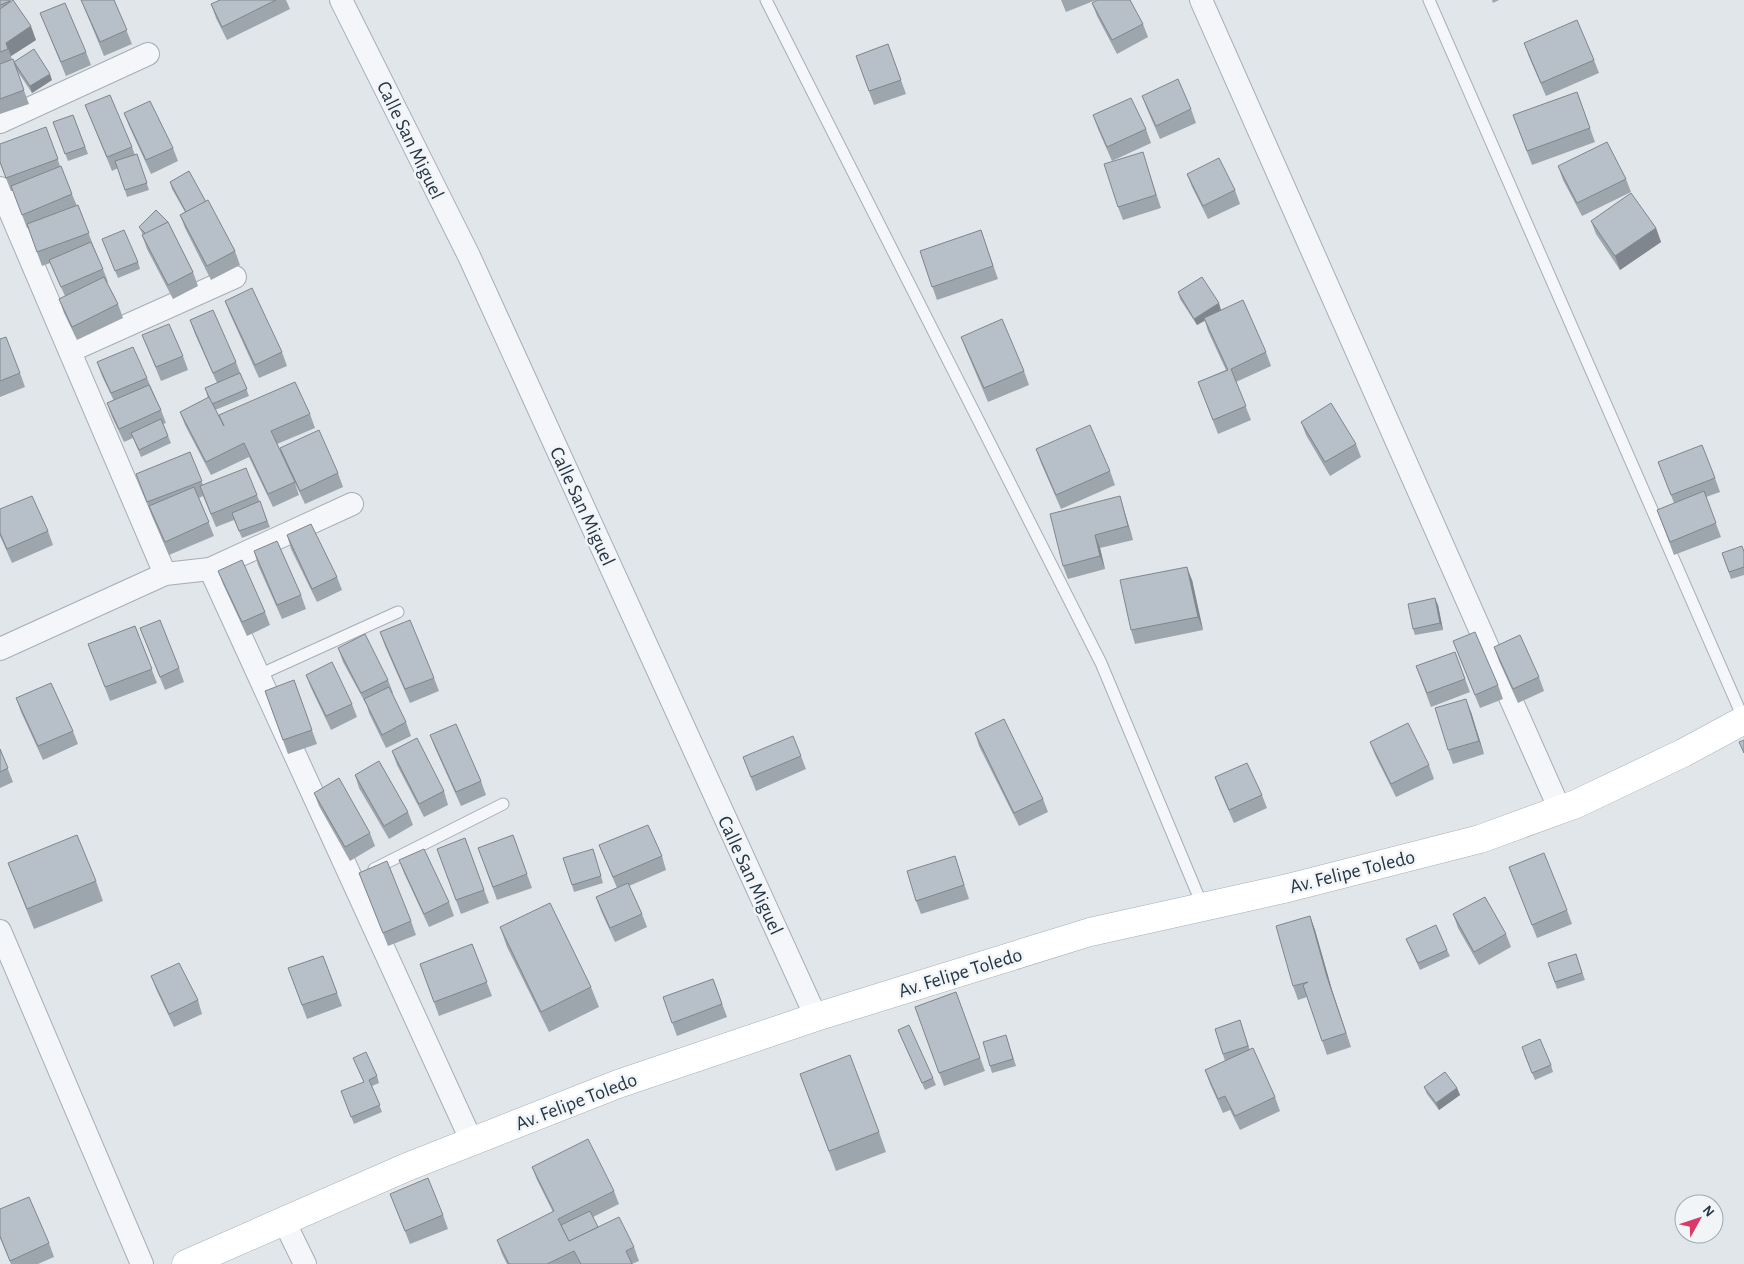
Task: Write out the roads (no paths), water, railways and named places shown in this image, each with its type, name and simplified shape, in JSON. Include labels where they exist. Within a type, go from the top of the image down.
[{"type":"main road","name":"Av. Felipe Toledo","points":[[186,1264],[407,1167],[618,1084],[816,1017],[1090,932],[1288,888],[1480,839],[1560,810],[1684,753],[1744,720]]},
{"type":"street","name":"Calle San Miguel","points":[[341,0],[468,256],[816,1017]]},
{"type":"street","points":[[1201,0],[1560,810]]},
{"type":"street","points":[[0,122],[148,54]]},
{"type":"street","points":[[0,188],[165,574]]},
{"type":"street","points":[[70,351],[235,278]]},
{"type":"street","points":[[0,649],[165,574],[210,569],[352,504]]},
{"type":"street","points":[[210,569],[472,1142]]},
{"type":"street","points":[[0,931],[142,1264]]},
{"type":"street","points":[[284,1221],[305,1264]]},
{"type":"lane","points":[[766,0],[1101,663],[1203,906]]},
{"type":"lane","points":[[1429,0],[1744,720]]},
{"type":"lane","points":[[259,675],[398,612]]},
{"type":"lane","points":[[353,880],[503,804]]}]
